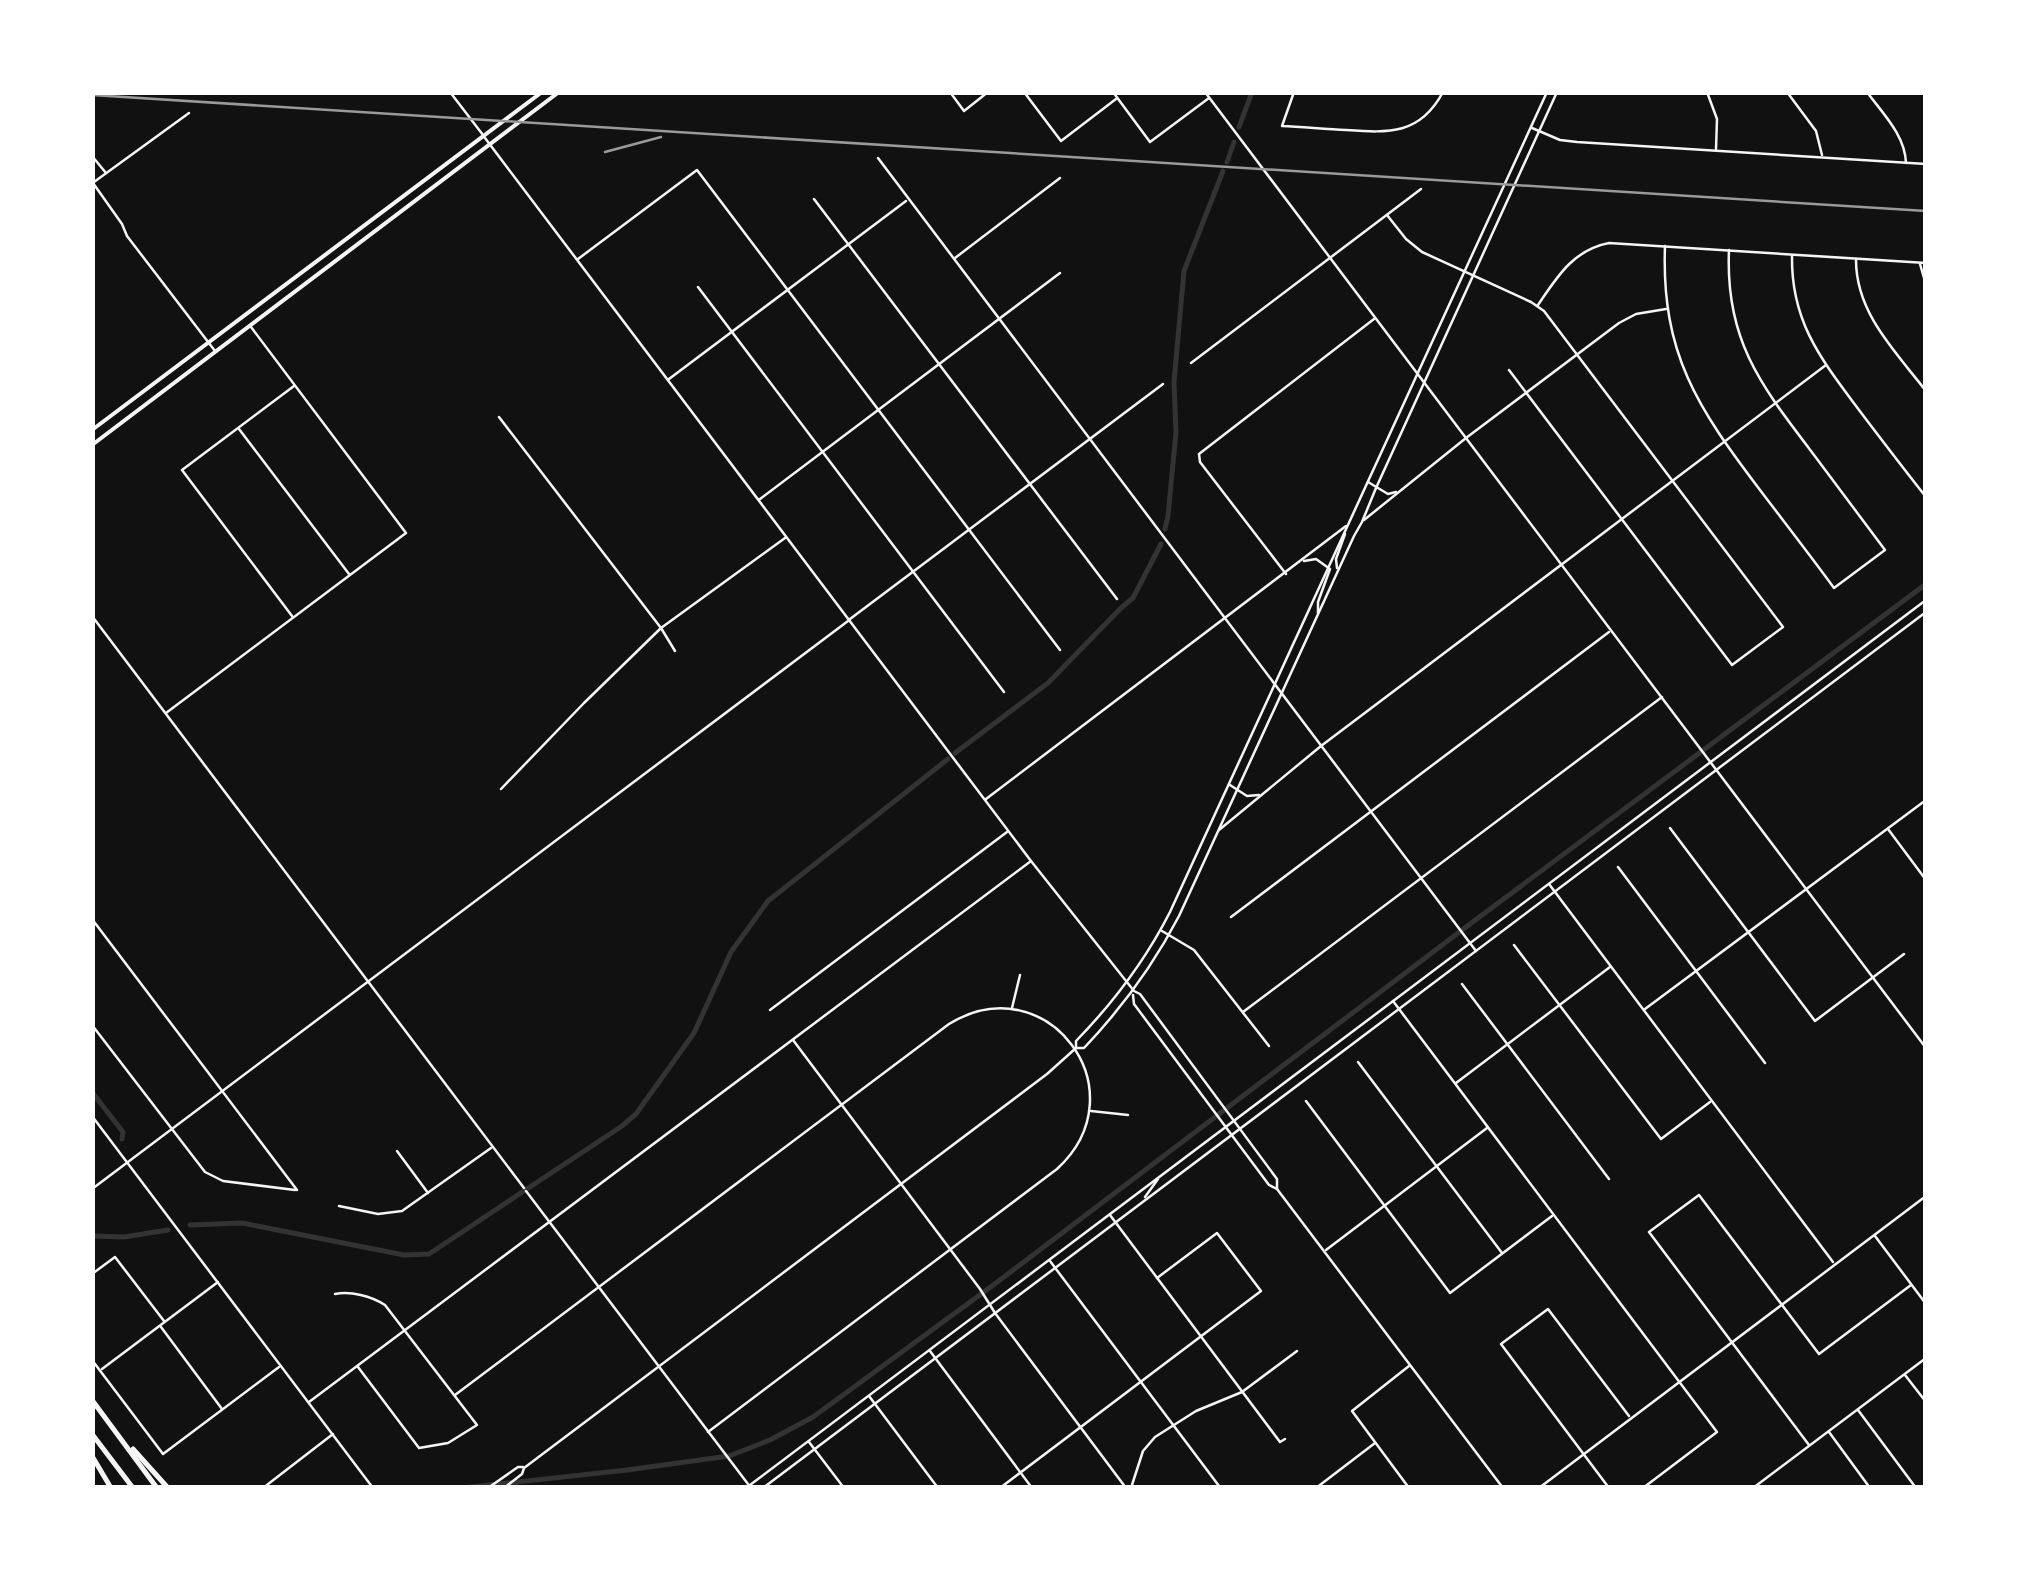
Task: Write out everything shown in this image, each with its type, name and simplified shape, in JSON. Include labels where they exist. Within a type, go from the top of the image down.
[{"type":"highway","points":[[92,1400],[157,1488]]},
{"type":"highway","points":[[112,1428],[168,1488]]},
{"type":"highway","points":[[92,1434],[133,1488]]},
{"type":"highway","points":[[92,1456],[112,1488]]},
{"type":"main road","points":[[92,430],[542,92]]},
{"type":"main road","points":[[92,445],[559,92]]},
{"type":"street","points":[[450,92],[1008,831],[1127,983],[1140,994],[1240,1129],[1276,1180],[1277,1188],[1503,1488]]},
{"type":"street","points":[[950,92],[964,111],[988,92]]},
{"type":"street","points":[[1024,92],[1061,141],[1117,98]]},
{"type":"street","points":[[1113,92],[1150,142],[1209,98]]},
{"type":"street","points":[[1205,92],[1926,1048]]},
{"type":"street","points":[[1294,92],[1282,126],[1382,132],[1400,130],[1425,117],[1444,92]]},
{"type":"street","points":[[708,1432],[1064,1162],[1082,1136],[1089,1110],[1088,1080],[1076,1042],[1127,983],[1161,930],[1546,92]]},
{"type":"street","points":[[504,1488],[524,1468],[1047,1074],[1076,1048],[1084,1048],[1134,991],[1169,935],[1557,92]]},
{"type":"street","points":[[1707,92],[1717,119],[1716,151]]},
{"type":"street","points":[[1786,92],[1816,131],[1822,158]]},
{"type":"street","points":[[1866,92],[1900,136],[1906,163]]},
{"type":"street","points":[[189,113],[93,183],[127,236],[216,352]]},
{"type":"street","points":[[1531,127],[1570,142],[1926,164]]},
{"type":"street","points":[[92,156],[107,174]]},
{"type":"street","points":[[878,158],[1476,951]]},
{"type":"street","points":[[577,260],[698,170],[1060,650]]},
{"type":"street","points":[[954,259],[1060,178]]},
{"type":"street","points":[[1191,363],[1421,190]]},
{"type":"street","points":[[668,380],[908,199]]},
{"type":"street","points":[[814,200],[1117,600]]},
{"type":"street","points":[[1386,216],[1414,246],[1537,306],[1550,318],[1784,626],[1732,665],[1509,370]]},
{"type":"street","points":[[1537,306],[1569,262],[1590,248],[1618,243],[1926,262]]},
{"type":"street","points":[[1665,246],[1668,309],[1676,346],[1706,416],[1834,588],[1885,550],[1774,404],[1753,369],[1736,324],[1728,250]]},
{"type":"street","points":[[1792,254],[1798,308],[1808,335],[1826,365],[1926,497]]},
{"type":"street","points":[[1856,258],[1857,282],[1867,311],[1926,391]]},
{"type":"street","points":[[1920,262],[1926,285]]},
{"type":"street","points":[[758,500],[1060,273]]},
{"type":"street","points":[[698,287],[1004,692]]},
{"type":"street","points":[[1362,522],[1466,438],[1628,318],[1668,309]]},
{"type":"street","points":[[1286,574],[1200,462],[1199,454],[1375,318]]},
{"type":"street","points":[[166,713],[406,532],[250,326]]},
{"type":"street","points":[[1218,830],[1321,746],[1826,365]]},
{"type":"street","points":[[92,1189],[1163,384]]},
{"type":"street","points":[[293,618],[182,470],[295,385]]},
{"type":"street","points":[[499,417],[675,650]]},
{"type":"street","points":[[238,428],[350,575]]},
{"type":"street","points":[[1368,482],[1388,494],[1402,490]]},
{"type":"street","points":[[985,800],[1348,526]]},
{"type":"street","points":[[1338,570],[1336,559],[1345,532]]},
{"type":"street","points":[[501,789],[661,628],[786,537]]},
{"type":"street","points":[[1302,561],[1316,558],[1331,572],[1320,596],[1318,613]]},
{"type":"street","points":[[92,616],[749,1487],[1224,1124],[1926,600]]},
{"type":"street","points":[[763,1488],[1926,612]]},
{"type":"street","points":[[1231,917],[1612,631]]},
{"type":"street","points":[[1243,1012],[1662,697]]},
{"type":"street","points":[[1229,784],[1248,796],[1265,792]]},
{"type":"street","points":[[1643,1010],[1926,800]]},
{"type":"street","points":[[1670,828],[1815,1021],[1904,954]]},
{"type":"street","points":[[1887,828],[1926,880]]},
{"type":"street","points":[[770,1010],[1008,831]]},
{"type":"street","points":[[309,1402],[1031,861]]},
{"type":"street","points":[[1618,867],[1765,1063]]},
{"type":"street","points":[[1548,883],[1834,1264]]},
{"type":"street","points":[[92,920],[297,1190],[228,1182],[211,1176],[200,1167],[92,1025]]},
{"type":"street","points":[[1161,930],[1194,950],[1269,1046]]},
{"type":"street","points":[[1514,945],[1660,1140],[1712,1101]]},
{"type":"street","points":[[1455,1084],[1610,966]]},
{"type":"street","points":[[1012,1009],[1020,975]]},
{"type":"street","points":[[1462,984],[1608,1179]]},
{"type":"street","points":[[1134,991],[1134,1004],[1269,1185],[1277,1188]]},
{"type":"street","points":[[1393,1001],[1717,1432],[1643,1488]]},
{"type":"street","points":[[454,1396],[957,1019],[987,1009],[1012,1009],[1048,1022],[1076,1048]]},
{"type":"street","points":[[792,1039],[1128,1488]]},
{"type":"street","points":[[1358,1062],[1502,1254]]},
{"type":"street","points":[[1306,1101],[1450,1292],[1553,1215]]},
{"type":"street","points":[[1089,1110],[1128,1116]]},
{"type":"street","points":[[92,1116],[373,1488]]},
{"type":"street","points":[[1325,1252],[1488,1127]]},
{"type":"street","points":[[339,1206],[394,1214],[493,1147]]},
{"type":"street","points":[[397,1151],[428,1193]]},
{"type":"street","points":[[1144,1200],[1147,1190],[1166,1171]]},
{"type":"street","points":[[1809,1445],[1649,1232],[1699,1194],[1820,1354],[1912,1285]]},
{"type":"street","points":[[1539,1488],[1926,1196]]},
{"type":"street","points":[[1109,1214],[1280,1442],[1285,1439]]},
{"type":"street","points":[[1000,1488],[1261,1291],[1217,1233],[1157,1278]]},
{"type":"street","points":[[1874,1235],[1926,1304]]},
{"type":"street","points":[[92,1274],[115,1257],[223,1410]]},
{"type":"street","points":[[1049,1260],[1219,1486]]},
{"type":"street","points":[[100,1370],[218,1282]]},
{"type":"street","points":[[335,1294],[344,1292],[377,1300],[390,1310],[476,1424],[448,1443],[419,1448],[357,1366]]},
{"type":"street","points":[[1608,1488],[1501,1344],[1548,1308],[1630,1418]]},
{"type":"street","points":[[928,1350],[1032,1488]]},
{"type":"street","points":[[1128,1488],[1143,1450],[1155,1437],[1196,1411],[1242,1392],[1297,1351]]},
{"type":"street","points":[[1753,1488],[1926,1358]]},
{"type":"street","points":[[92,1360],[163,1454],[281,1366]]},
{"type":"street","points":[[1409,1488],[1352,1411],[1410,1365]]},
{"type":"street","points":[[1904,1374],[1926,1402]]},
{"type":"street","points":[[868,1395],[938,1488]]},
{"type":"street","points":[[1857,1409],[1916,1488]]},
{"type":"street","points":[[1828,1431],[1870,1488]]},
{"type":"street","points":[[264,1488],[333,1434]]},
{"type":"street","points":[[808,1441],[844,1488]]},
{"type":"street","points":[[1316,1488],[1375,1444]]},
{"type":"street","points":[[489,1487],[518,1467],[524,1468]]},
{"type":"waterway","points":[[1239,127],[1252,92]]},
{"type":"waterway","points":[[1227,162],[1234,142]]},
{"type":"waterway","points":[[1165,529],[1176,432],[1174,382],[1184,271],[1223,171]]},
{"type":"waterway","points":[[955,753],[1048,683],[1133,598],[1161,544]]},
{"type":"waterway","points":[[462,1488],[729,1456],[813,1417],[1926,584]]},
{"type":"waterway","points":[[190,1225],[242,1223],[404,1255],[429,1254],[636,1114],[694,1033],[731,952],[768,901],[948,759]]},
{"type":"waterway","points":[[92,1092],[123,1132],[122,1139]]},
{"type":"waterway","points":[[92,1236],[124,1237],[168,1230]]},
{"type":"railway","points":[[92,95],[1926,211]]},
{"type":"railway","points":[[605,152],[661,137]]}]
